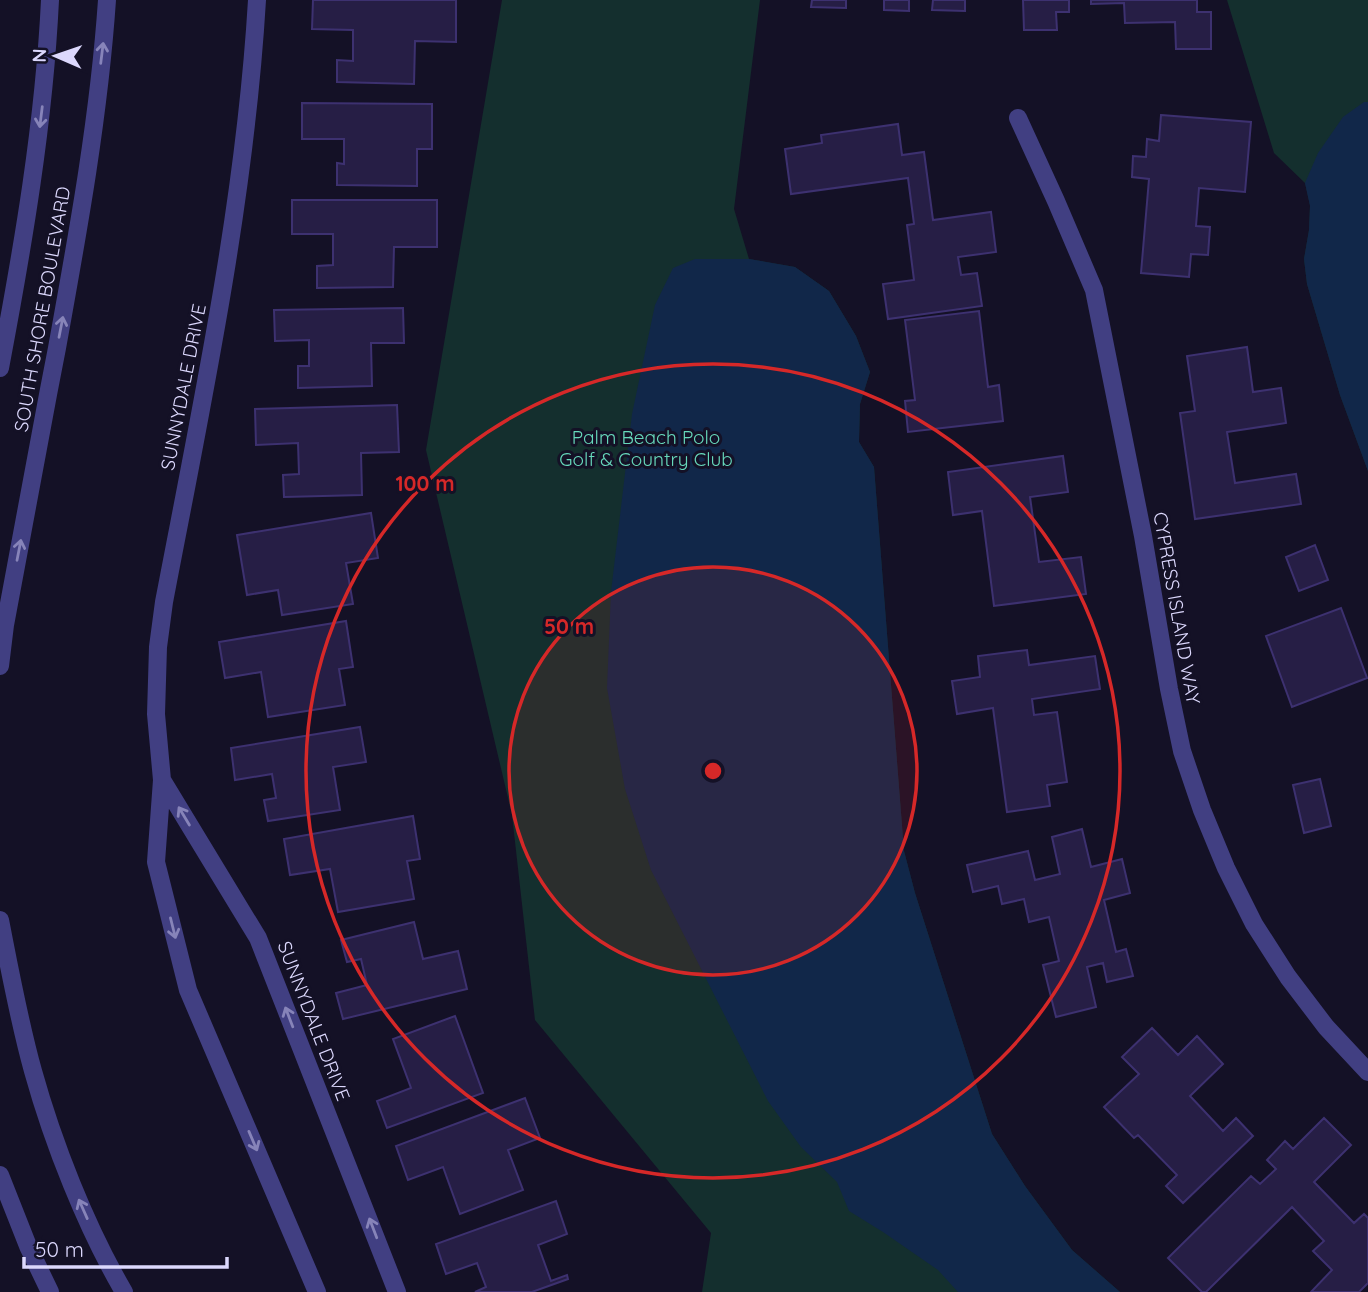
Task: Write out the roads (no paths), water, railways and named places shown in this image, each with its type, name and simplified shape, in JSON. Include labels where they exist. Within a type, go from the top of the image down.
[{"type":"street","name":"SOUTH SHORE BOULEVARD","points":[[0,368],[34,177],[47,58],[50,0]]},
{"type":"street","name":"SOUTH SHORE BOULEVARD","points":[[0,666],[5,625],[82,207],[107,0]]},
{"type":"street","name":"SUNNYDALE DRIVE","points":[[257,0],[246,132],[229,257],[164,602],[158,647],[156,714],[162,780],[156,862],[188,990],[317,1292]]},
{"type":"street","name":"CYPRESS ISLAND WAY","points":[[1018,118],[1094,290],[1143,536],[1169,690],[1182,751],[1202,810],[1226,868],[1254,924],[1288,977],[1326,1027],[1368,1072]]},
{"type":"street","name":"SUNNYDALE DRIVE","points":[[162,780],[258,938],[397,1292]]},
{"type":"street","points":[[0,920],[33,1072],[52,1131],[82,1207],[124,1292]]},
{"type":"street","points":[[0,1175],[28,1246],[50,1292]]},
{"type":"water","points":[[1368,102],[1368,471],[1340,395],[1307,284],[1304,259],[1310,206],[1305,183],[1318,153],[1343,117]]},
{"type":"water","points":[[695,259],[749,259],[795,267],[829,291],[856,336],[870,372],[860,404],[859,442],[874,467],[904,851],[915,893],[992,1134],[1025,1186],[1072,1250],[1120,1292],[958,1292],[938,1270],[849,1211],[837,1182],[801,1147],[768,1101],[651,870],[625,789],[607,688],[611,592],[632,414],[655,305],[673,268]]},
{"type":"park label","name":"Palm Beach Polo Golf & Country Club","points":[[646,448]]}]
